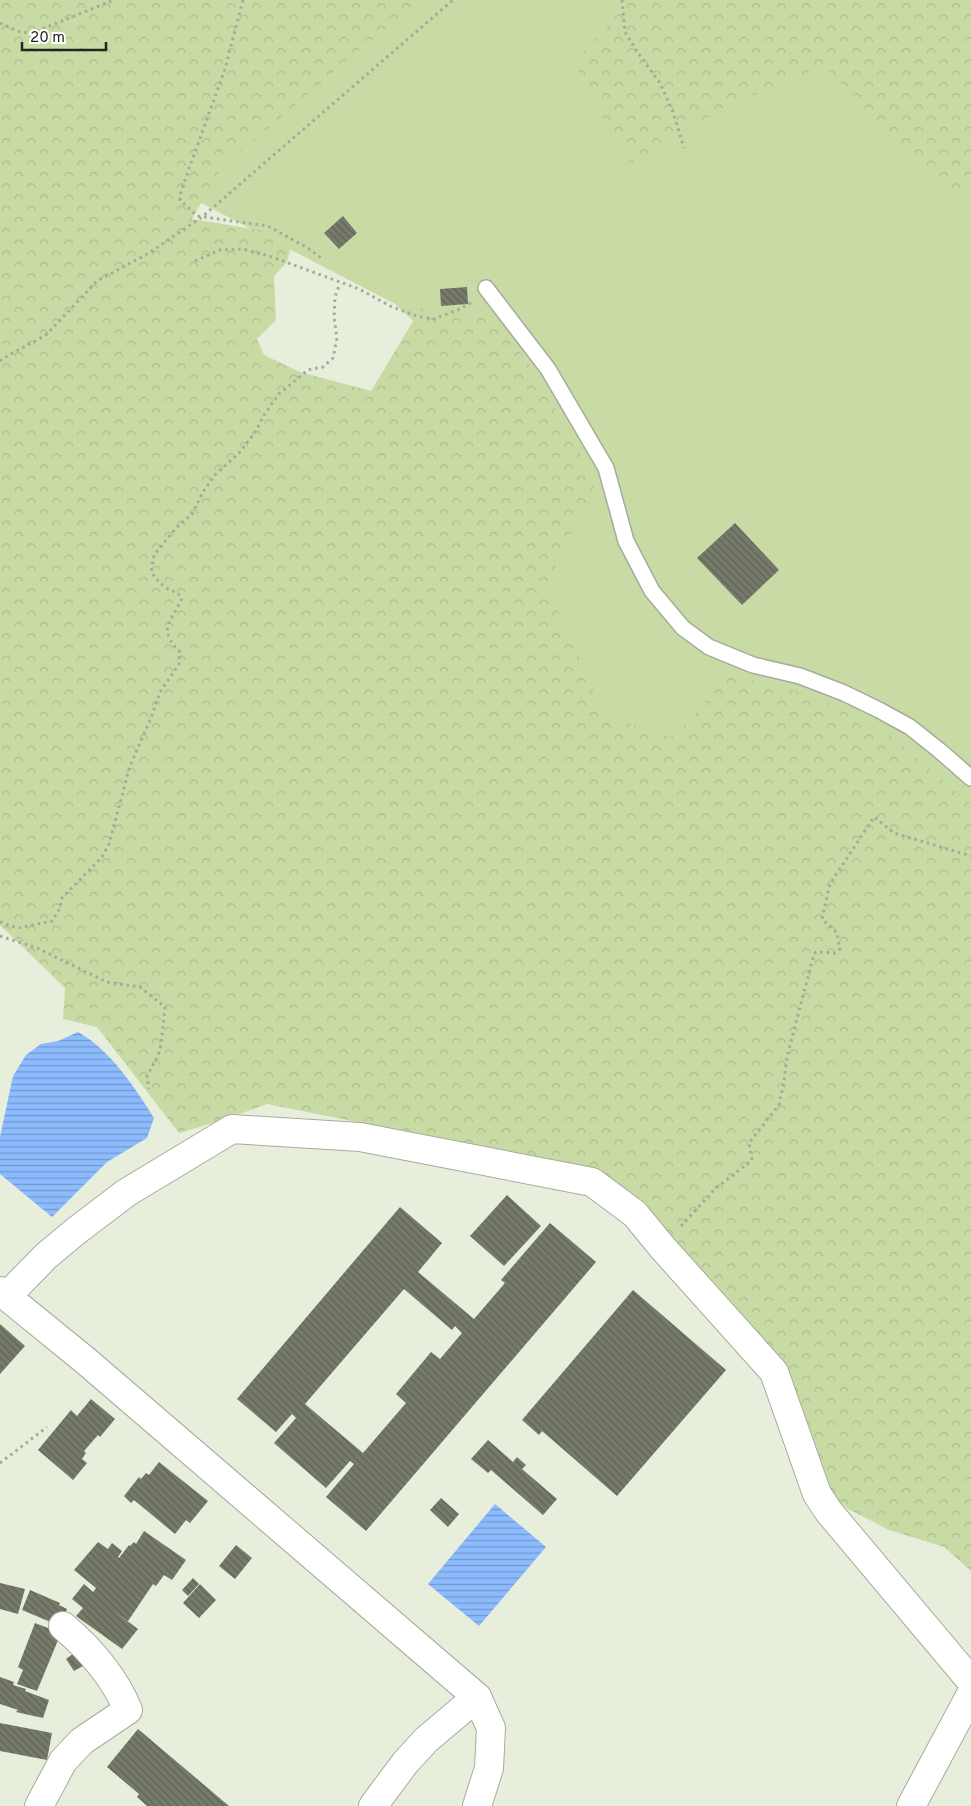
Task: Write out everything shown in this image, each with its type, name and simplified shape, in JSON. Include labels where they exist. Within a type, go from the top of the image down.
[{"type":"street","points":[[477,1806],[489,1768],[491,1728],[477,1697],[86,1361],[3,1294],[76,1231],[126,1193],[232,1129],[360,1137],[592,1182],[635,1214],[662,1247],[774,1372],[817,1494],[829,1512],[971,1681]]},
{"type":"street","points":[[39,1806],[63,1761],[82,1741],[128,1710],[120,1690],[98,1661],[79,1640],[62,1626]]},
{"type":"street","points":[[911,1806],[971,1694]]},
{"type":"street","points":[[373,1806],[405,1763],[426,1740],[477,1697]]},
{"type":"lane","points":[[486,288],[548,369],[606,468],[626,541],[652,591],[683,628],[709,647],[753,665],[800,676],[844,693],[878,710],[910,727],[971,778]]},
{"type":"path","points":[[0,24],[20,32],[32,33],[114,0]]},
{"type":"path","points":[[243,0],[223,76],[181,191],[180,200],[197,216],[268,226],[322,259]]},
{"type":"path","points":[[0,360],[47,334],[97,280],[149,253],[202,217],[453,0]]},
{"type":"path","points":[[622,0],[625,32],[660,83],[673,112],[684,148]]},
{"type":"path","points":[[195,261],[220,250],[243,249],[286,262],[359,289],[392,307],[420,317],[434,319],[460,309],[476,300],[486,288]]},
{"type":"path","points":[[0,922],[18,928],[52,921],[60,908],[62,898],[102,857],[109,844],[130,766],[160,692],[179,664],[180,652],[170,643],[167,632],[168,621],[178,608],[182,598],[178,592],[167,588],[159,582],[152,572],[154,555],[176,528],[192,514],[203,492],[215,475],[239,454],[279,394],[308,370],[323,368],[333,358],[337,338],[334,317],[335,297],[340,283]]},
{"type":"path","points":[[662,1247],[715,1189],[752,1160],[750,1143],[779,1105],[786,1057],[814,954],[816,952],[835,953],[840,949],[836,933],[822,919],[830,884],[874,817],[894,833],[971,856]]},
{"type":"path","points":[[0,936],[37,948],[107,982],[140,986],[165,1006],[158,1056],[147,1076],[149,1089]]},
{"type":"path","points":[[0,1463],[47,1427]]},
{"type":"green space","points":[[0,0],[419,0],[221,168],[192,219],[266,231],[291,247],[287,262],[274,276],[276,320],[257,339],[264,355],[300,372],[371,391],[421,308],[449,314],[486,309],[534,370],[582,456],[595,491],[571,534],[547,586],[604,714],[656,734],[674,737],[729,675],[812,695],[890,735],[971,804],[971,1571],[944,1547],[889,1530],[848,1509],[824,1487],[786,1372],[596,1170],[267,1104],[179,1133],[97,1027],[63,1019],[65,988],[0,925]]},
{"type":"green space","points":[[174,0],[897,0],[971,67],[971,1037],[618,830],[479,383],[395,304],[138,170]]},
{"type":"green space","points":[[609,0],[971,0],[971,180],[956,195],[895,141],[824,66],[727,106],[630,164],[574,62],[619,13]]},
{"type":"water","points":[[78,1032],[100,1048],[111,1059],[130,1082],[154,1118],[147,1138],[107,1162],[52,1217],[0,1174],[0,1137],[13,1076],[26,1055],[41,1044],[58,1041]]},
{"type":"water","points":[[495,1504],[546,1547],[479,1626],[428,1584]]},
{"type":"building","points":[[343,216],[357,233],[339,249],[324,233]]},
{"type":"building","points":[[467,287],[468,304],[441,306],[440,289]]},
{"type":"building","points":[[735,523],[779,570],[742,605],[697,558]]},
{"type":"building","points":[[507,1195],[541,1226],[504,1266],[470,1236]]},
{"type":"building","points":[[400,1207],[442,1243],[418,1272],[474,1319],[505,1283],[501,1280],[550,1223],[596,1262],[366,1531],[326,1497],[354,1464],[350,1461],[326,1488],[274,1443],[296,1418],[292,1414],[276,1432],[237,1399]],"holes":[[[404,1289],[452,1330],[455,1326],[462,1333],[440,1359],[431,1352],[396,1394],[406,1403],[363,1453],[305,1404]]]},
{"type":"building","points":[[633,1290],[726,1370],[617,1496],[542,1431],[539,1435],[522,1420]]},
{"type":"building","points":[[0,1324],[25,1346],[0,1374]]},
{"type":"building","points":[[91,1399],[115,1419],[100,1437],[98,1435],[84,1451],[86,1453],[82,1459],[87,1463],[73,1480],[38,1450],[71,1410],[77,1416]]},
{"type":"building","points":[[488,1440],[513,1462],[517,1457],[526,1465],[522,1469],[557,1499],[543,1515],[491,1470],[488,1473],[471,1459]]},
{"type":"building","points":[[159,1462],[208,1501],[190,1523],[186,1520],[175,1534],[134,1500],[131,1503],[124,1496],[139,1477],[141,1479],[146,1473],[149,1475]]},
{"type":"building","points":[[441,1498],[459,1514],[448,1527],[430,1510]]},
{"type":"building","points":[[144,1531],[186,1560],[172,1580],[164,1575],[156,1586],[153,1584],[128,1621],[114,1611],[138,1629],[122,1649],[76,1616],[83,1608],[72,1599],[84,1584],[93,1592],[96,1588],[74,1570],[98,1542],[108,1549],[112,1543],[122,1551],[119,1558],[129,1545],[134,1542],[136,1544]]},
{"type":"building","points":[[236,1545],[252,1558],[235,1579],[219,1566]]},
{"type":"building","points":[[193,1578],[199,1584],[188,1596],[182,1590]]},
{"type":"building","points":[[0,1583],[25,1589],[18,1614],[0,1609]]},
{"type":"building","points":[[200,1584],[216,1600],[199,1618],[183,1603]]},
{"type":"building","points":[[30,1590],[60,1603],[59,1605],[67,1609],[60,1626],[22,1610]]},
{"type":"building","points":[[35,1623],[61,1633],[37,1691],[17,1684],[23,1670],[18,1667]]},
{"type":"building","points":[[74,1653],[83,1666],[74,1671],[66,1659]]},
{"type":"building","points":[[0,1677],[14,1682],[13,1685],[26,1689],[25,1691],[49,1700],[43,1718],[16,1712],[18,1710],[0,1704]]},
{"type":"building","points":[[0,1723],[52,1733],[47,1760],[0,1751]]},
{"type":"building","points":[[138,1729],[229,1806],[147,1806],[137,1797],[139,1794],[107,1767]]}]
